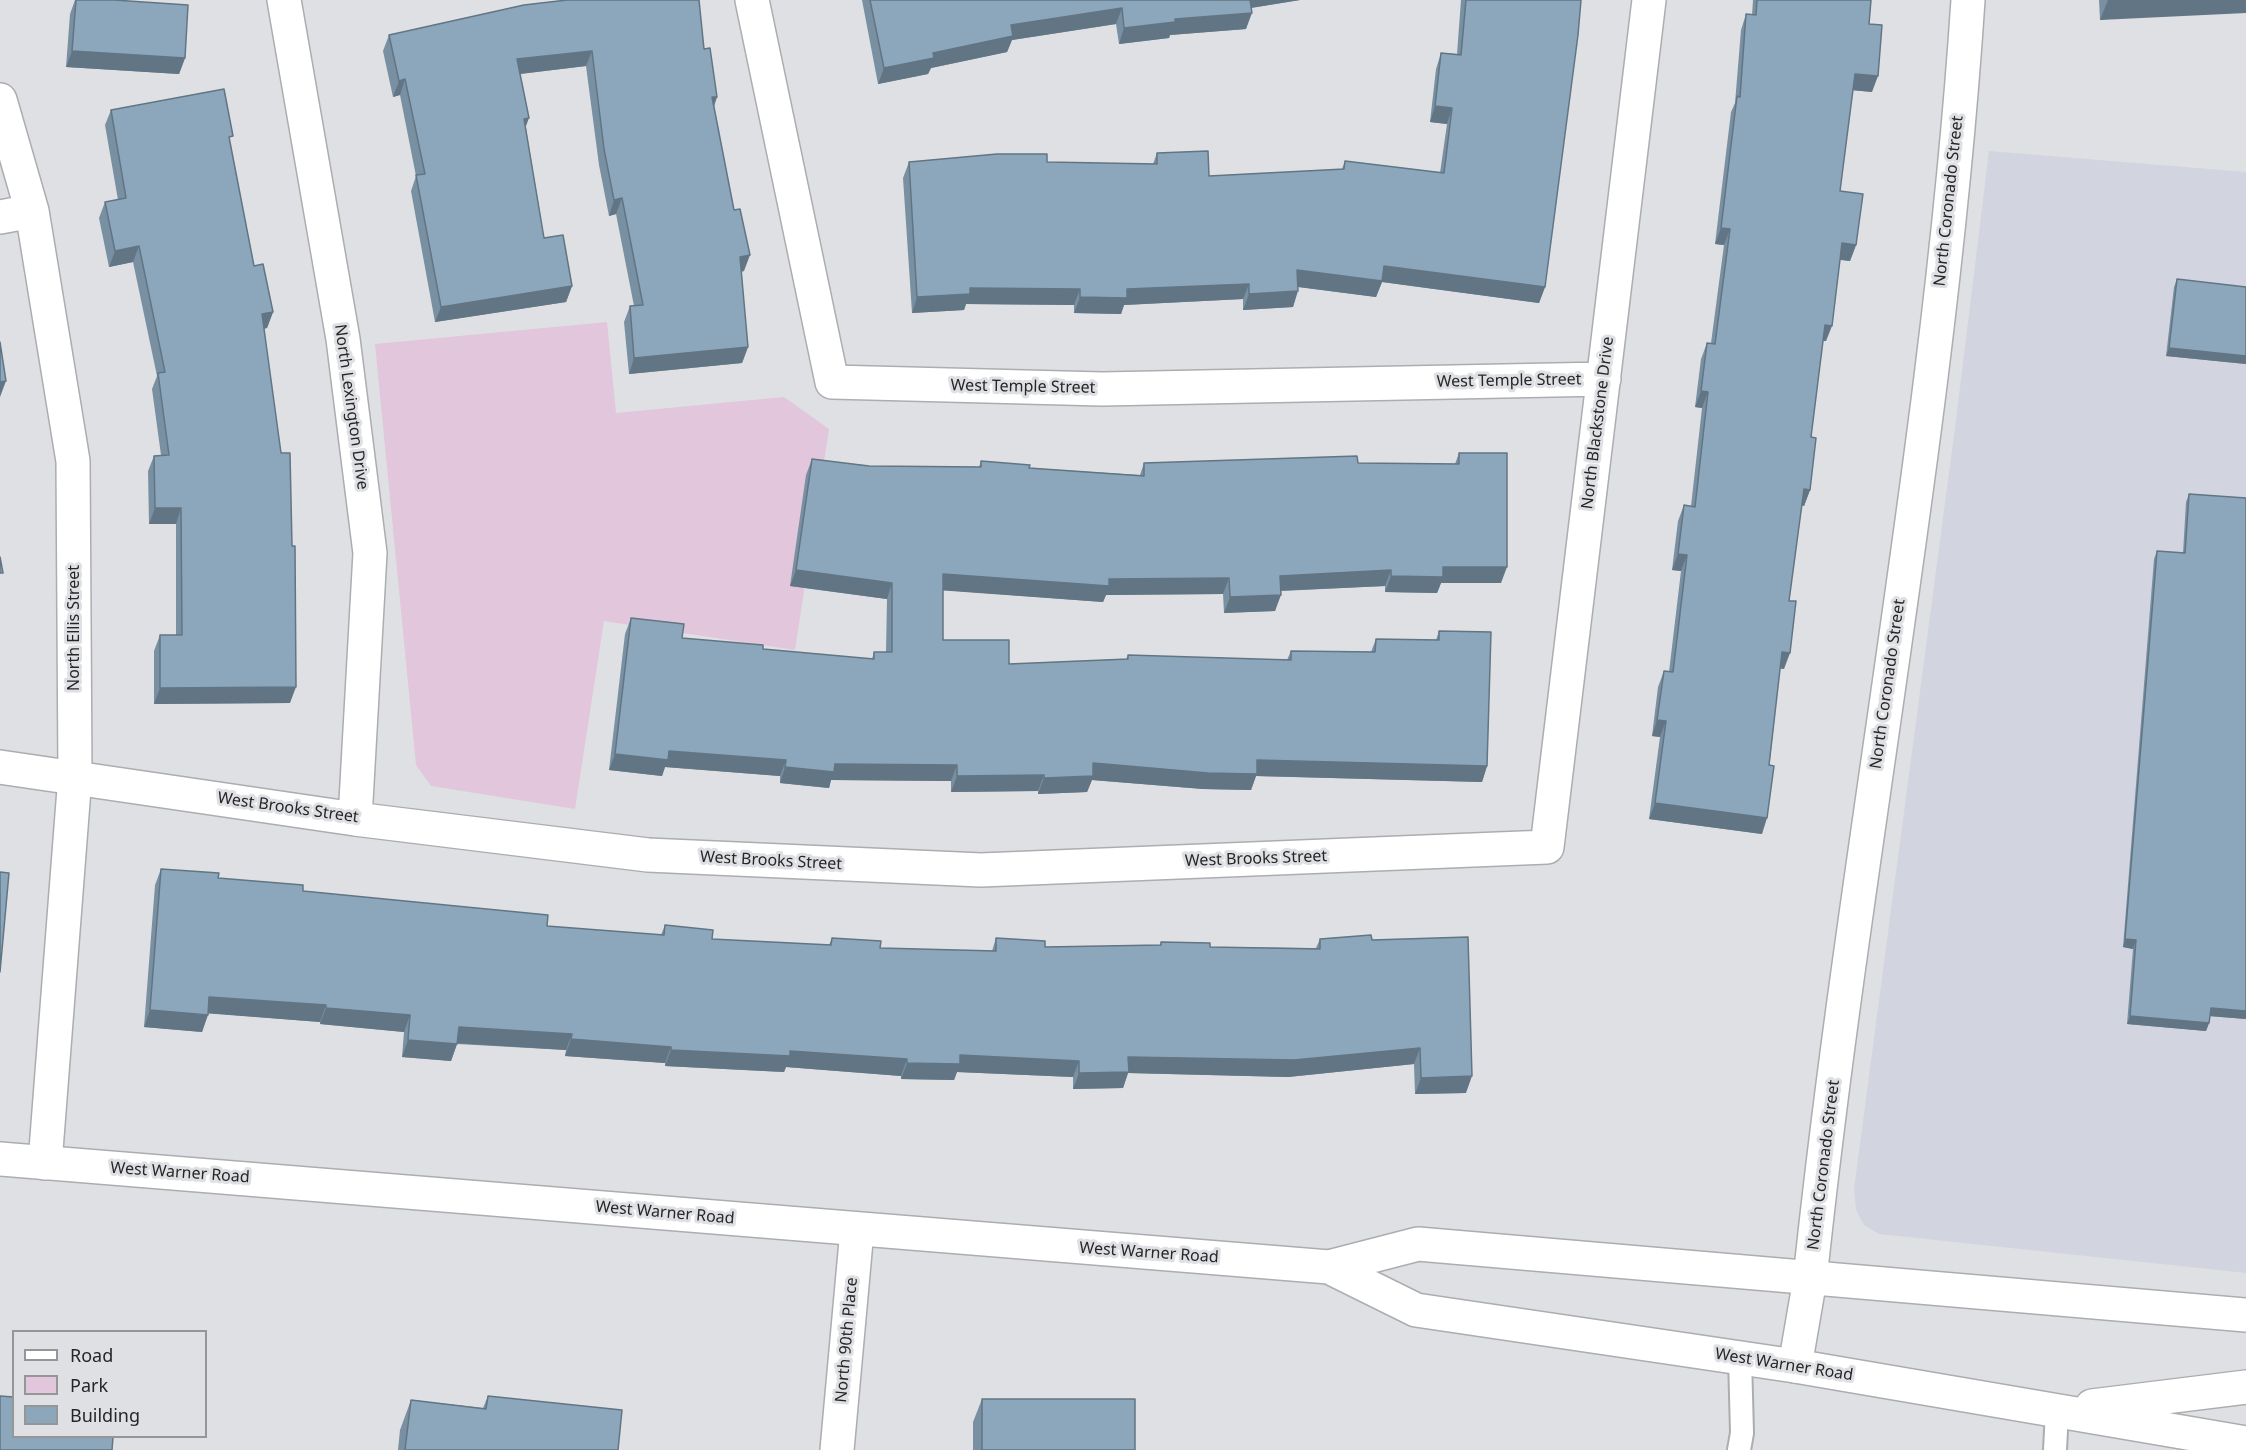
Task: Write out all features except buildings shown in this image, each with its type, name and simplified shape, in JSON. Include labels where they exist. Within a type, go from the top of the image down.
[{"type":"street","name":"North Lexington Drive","points":[[284,0],[343,339],[370,553],[355,819]]},
{"type":"street","name":"West Temple Street","points":[[752,0],[832,382],[1102,389],[1604,379]]},
{"type":"street","name":"North Blackstone Drive","points":[[1547,847],[1649,0]]},
{"type":"street","name":"North Coronado Street","points":[[1796,1366],[1810,1279],[1931,364],[1963,82],[1968,0]]},
{"type":"street","name":"North Ellis Street","points":[[0,100],[32,211],[73,461],[75,776],[45,1163]]},
{"type":"street","points":[[0,217],[32,211]]},
{"type":"street","name":"West Brooks Street","points":[[0,767],[75,776],[355,819],[648,855],[981,870],[1547,847]]},
{"type":"street","name":"West Warner Road","points":[[0,1159],[1329,1267],[1418,1244],[2246,1315]]},
{"type":"street","name":"North 90th Place","points":[[837,1450],[857,1230]]},
{"type":"street","name":"West Warner Road","points":[[1329,1267],[1416,1310],[1796,1366],[2246,1443]]},
{"type":"street","points":[[2057,1411],[2246,1387]]},
{"type":"lane","points":[[1739,1450],[1742,1433],[1740,1358]]},
{"type":"lane","points":[[2055,1450],[2057,1411]]},
{"type":"shaded area","points":[[1989,151],[2246,172],[2246,1273],[1879,1234],[1864,1225],[1856,1210],[1854,1189],[1956,420]]},
{"type":"green space","points":[[607,322],[616,413],[784,397],[829,429],[795,650],[604,621],[575,809],[431,786],[416,765],[375,344]]}]
